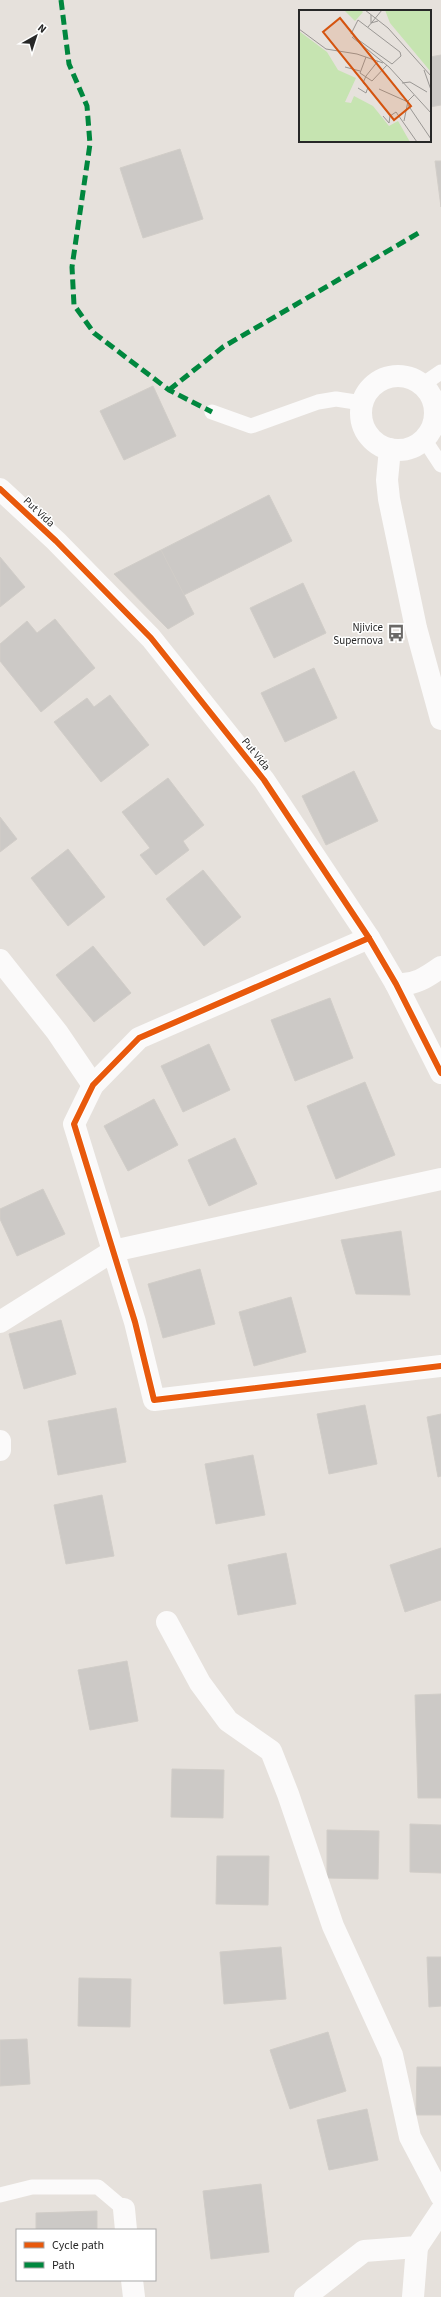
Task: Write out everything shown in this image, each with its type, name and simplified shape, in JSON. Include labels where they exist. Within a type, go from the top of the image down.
[{"type":"street","points":[[399,376],[422,384],[430,394],[434,406],[435,418],[431,430],[424,439],[414,446],[402,450],[390,449],[378,445],[369,437],[363,426],[361,415],[362,403],[368,392],[376,383],[387,378],[399,376]]},
{"type":"street","points":[[390,449],[387,480],[389,499],[416,628],[441,719]]},
{"type":"street","name":"Put Vida","points":[[0,489],[56,541],[151,638],[264,780],[369,938],[396,984],[441,1073]]},
{"type":"street","points":[[369,938],[139,1038],[93,1085],[74,1124],[135,1322],[154,1400],[441,1366]]},
{"type":"street","points":[[0,960],[57,1032],[93,1085]]},
{"type":"street","points":[[396,984],[408,985],[426,977],[441,967]]},
{"type":"street","points":[[0,1322],[113,1251],[441,1179]]},
{"type":"street","points":[[0,1441],[0,1450]]},
{"type":"street","points":[[167,1622],[200,1683],[228,1721],[271,1751],[288,1794],[333,1926],[392,2055],[410,2137],[441,2196]]},
{"type":"street","points":[[413,2297],[417,2247],[441,2211]]},
{"type":"street","points":[[305,2297],[364,2252],[417,2247]]},
{"type":"street","points":[[132,2281],[134,2297]]},
{"type":"lane","points":[[422,384],[441,372]]},
{"type":"lane","points":[[212,412],[251,426],[318,402],[336,399],[362,403]]},
{"type":"lane","points":[[424,439],[441,465]]},
{"type":"lane","points":[[0,2195],[32,2187],[98,2187],[125,2220]]},
{"type":"building","points":[[441,55],[441,105],[431,107],[431,57]]},
{"type":"building","points":[[180,149],[203,219],[143,238],[120,168]]},
{"type":"building","points":[[435,161],[441,161],[441,207]]},
{"type":"building","points":[[153,386],[176,436],[124,460],[100,411]]},
{"type":"building","points":[[269,495],[292,541],[184,595],[161,550]]},
{"type":"building","points":[[161,550],[194,614],[168,629],[114,574]]},
{"type":"building","points":[[0,557],[25,587],[0,607]]},
{"type":"building","points":[[303,583],[326,633],[274,658],[250,608]]},
{"type":"building","points":[[55,619],[95,668],[41,712],[0,661],[0,644],[27,621],[37,633]]},
{"type":"building","points":[[314,668],[337,718],[285,742],[261,693]]},
{"type":"building","points":[[110,695],[149,745],[101,782],[54,722],[87,698],[94,707]]},
{"type":"building","points":[[354,771],[378,821],[326,845],[302,796]]},
{"type":"building","points":[[168,778],[204,825],[183,841],[189,850],[156,875],[140,855],[150,848],[122,812]]},
{"type":"building","points":[[0,817],[17,839],[0,852]]},
{"type":"building","points":[[68,849],[105,897],[68,926],[31,878]]},
{"type":"building","points":[[203,870],[241,917],[204,946],[166,899]]},
{"type":"building","points":[[93,946],[131,993],[94,1022],[56,975]]},
{"type":"building","points":[[330,998],[353,1058],[295,1081],[271,1020]]},
{"type":"building","points":[[209,1044],[230,1090],[183,1112],[161,1066]]},
{"type":"building","points":[[365,1082],[395,1155],[336,1179],[307,1106]]},
{"type":"building","points":[[154,1099],[178,1145],[128,1171],[104,1126]]},
{"type":"building","points":[[235,1138],[257,1184],[209,1206],[188,1160]]},
{"type":"building","points":[[43,1189],[65,1234],[17,1256],[0,1219],[0,1209]]},
{"type":"building","points":[[401,1231],[410,1295],[356,1294],[341,1240]]},
{"type":"building","points":[[200,1269],[215,1324],[163,1338],[148,1284]]},
{"type":"building","points":[[291,1297],[306,1352],[254,1366],[239,1312]]},
{"type":"building","points":[[61,1320],[76,1374],[24,1389],[9,1334]]},
{"type":"building","points":[[365,1405],[377,1464],[329,1474],[317,1414]]},
{"type":"building","points":[[116,1408],[126,1462],[58,1475],[48,1421]]},
{"type":"building","points":[[441,1414],[441,1476],[438,1477],[427,1417]]},
{"type":"building","points":[[253,1455],[265,1515],[216,1524],[205,1464]]},
{"type":"building","points":[[102,1495],[114,1556],[66,1564],[54,1505]]},
{"type":"building","points":[[441,1548],[441,1600],[405,1612],[390,1565]]},
{"type":"building","points":[[286,1553],[296,1604],[238,1615],[228,1565]]},
{"type":"building","points":[[127,1661],[138,1721],[90,1730],[78,1670]]},
{"type":"building","points":[[441,1694],[441,1798],[418,1798],[415,1695]]},
{"type":"building","points":[[172,1769],[224,1770],[223,1818],[171,1817]]},
{"type":"building","points":[[410,1824],[441,1825],[441,1873],[410,1872]]},
{"type":"building","points":[[327,1830],[379,1831],[378,1879],[327,1878]]},
{"type":"building","points":[[217,1856],[269,1856],[268,1905],[216,1904]]},
{"type":"building","points":[[281,1947],[286,1999],[224,2004],[220,1952]]},
{"type":"building","points":[[427,1957],[441,1957],[441,2006],[429,2007]]},
{"type":"building","points":[[79,1978],[131,1979],[130,2027],[78,2026]]},
{"type":"building","points":[[328,2032],[346,2091],[290,2109],[270,2050]]},
{"type":"building","points":[[27,2039],[30,2084],[0,2086],[0,2040]]},
{"type":"building","points":[[417,2067],[441,2067],[441,2115],[416,2115]]},
{"type":"building","points":[[367,2109],[378,2160],[329,2170],[317,2120]]},
{"type":"building","points":[[261,2184],[269,2252],[211,2259],[203,2191]]},
{"type":"building","points":[[97,2211],[97,2229],[36,2229],[36,2213]]},
{"type":"marked path","points":[[61,0],[69,64],[87,106],[90,144],[72,267],[74,305],[94,333],[169,390],[212,412]]},
{"type":"marked path","points":[[169,390],[223,347],[422,231]]},
{"type":"cycle path","points":[[0,489],[56,541],[151,638],[264,780],[369,938],[396,984],[441,1073]]},
{"type":"cycle path","points":[[369,938],[139,1038],[93,1085],[74,1124],[135,1322],[154,1400],[441,1366]]},
{"type":"place","name":"Njivice Supernova","points":[[396,633]]}]
